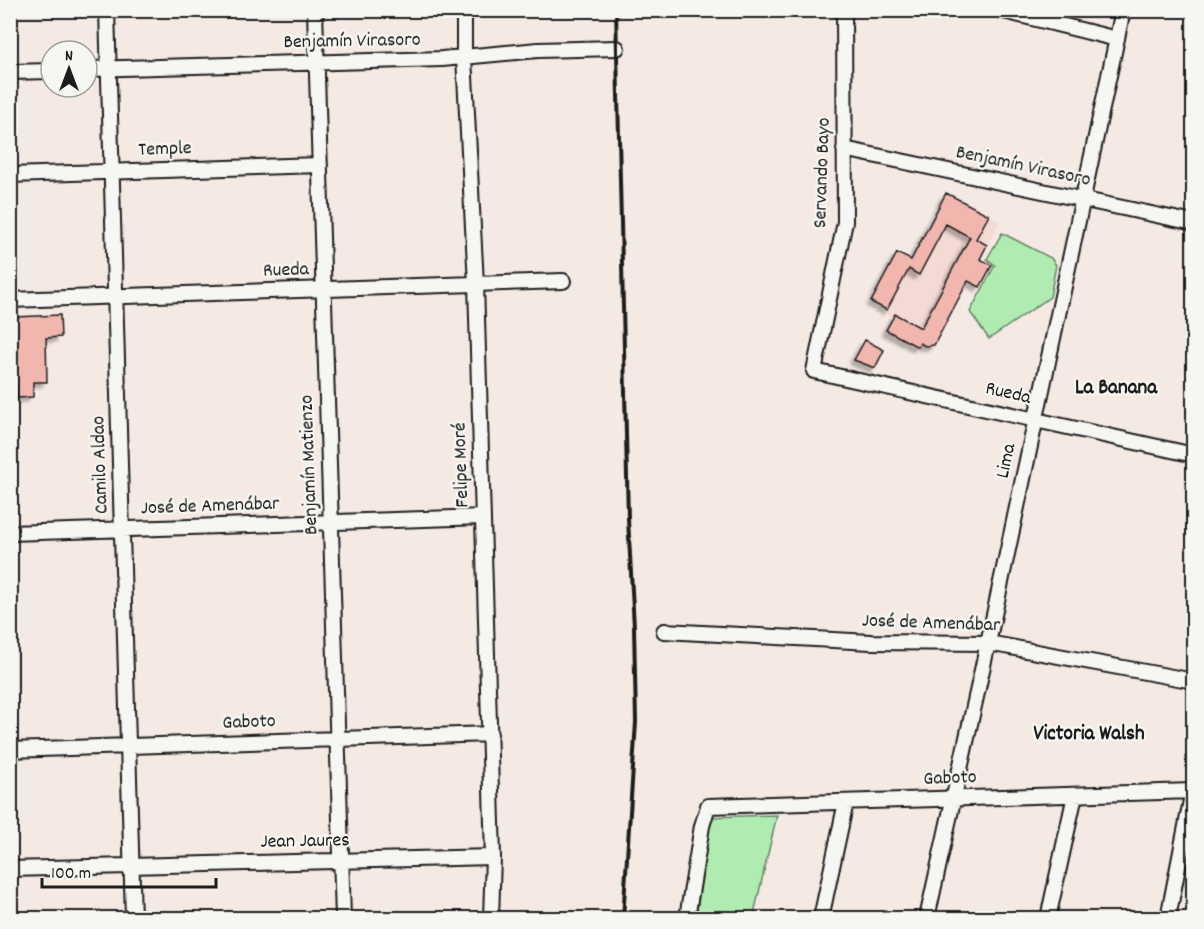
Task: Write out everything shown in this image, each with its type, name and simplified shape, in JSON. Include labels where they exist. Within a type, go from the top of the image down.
[{"type":"street","name":"Camilo Aldao","points":[[107,10],[133,918]]},
{"type":"street","name":"Benjamín Matienzo","points":[[315,10],[343,918]]},
{"type":"street","name":"Felipe Moré","points":[[464,10],[464,57],[476,284],[494,857],[491,918]]},
{"type":"street","name":"Servando Bayo","points":[[814,371],[845,222],[844,10]]},
{"type":"street","points":[[1000,10],[1117,39]]},
{"type":"street","name":"Lima","points":[[927,918],[1123,10]]},
{"type":"street","name":"Benjamín Virasoro","points":[[99,69],[464,57],[538,50],[617,48]]},
{"type":"street","points":[[10,72],[39,71]]},
{"type":"street","name":"Benjamín Virasoro","points":[[844,149],[1194,223]]},
{"type":"street","name":"Temple","points":[[10,175],[320,165]]},
{"type":"street","name":"Rueda","points":[[10,300],[563,281]]},
{"type":"street","name":"Rueda","points":[[814,371],[1194,455]]},
{"type":"street","name":"José de Amenábar","points":[[10,533],[483,517]]},
{"type":"street","name":"José de Amenábar","points":[[664,631],[871,642],[988,643],[1194,681]]},
{"type":"street","name":"Gaboto","points":[[10,750],[490,734]]},
{"type":"street","points":[[1170,918],[1193,788]]},
{"type":"street","name":"Gaboto","points":[[687,918],[702,826],[708,806],[1075,795],[1193,788]]},
{"type":"street","points":[[1048,918],[1075,795]]},
{"type":"street","points":[[821,918],[846,802]]},
{"type":"street","name":"Jean Jaures","points":[[10,869],[494,857]]},
{"type":"shaded area","points":[[946,193],[1000,221],[980,259],[992,265],[980,287],[968,282],[934,345],[925,346],[886,330],[893,317],[871,302],[897,253],[911,260]]},
{"type":"green space","points":[[1002,233],[1051,258],[1056,265],[1050,297],[989,339],[970,312],[995,265],[987,259]]},
{"type":"green space","points":[[777,815],[753,918],[696,918],[710,817]]},
{"type":"building","points":[[946,193],[989,215],[976,239],[987,245],[980,259],[992,265],[980,287],[968,281],[934,345],[925,346],[920,343],[918,347],[886,330],[895,314],[921,328],[970,237],[946,224],[919,275],[909,269],[887,310],[871,302],[897,253],[911,260]]},
{"type":"building","points":[[60,315],[61,337],[46,338],[47,382],[33,382],[33,397],[17,398],[14,317]]},
{"type":"building","points":[[865,340],[884,350],[875,368],[854,360]]},
{"type":"railway","points":[[616,10],[628,519],[636,722],[623,918]]},
{"type":"district","name":"La Banana","points":[[1116,389]]},
{"type":"district","name":"Victoria Walsh","points":[[1089,735]]}]
